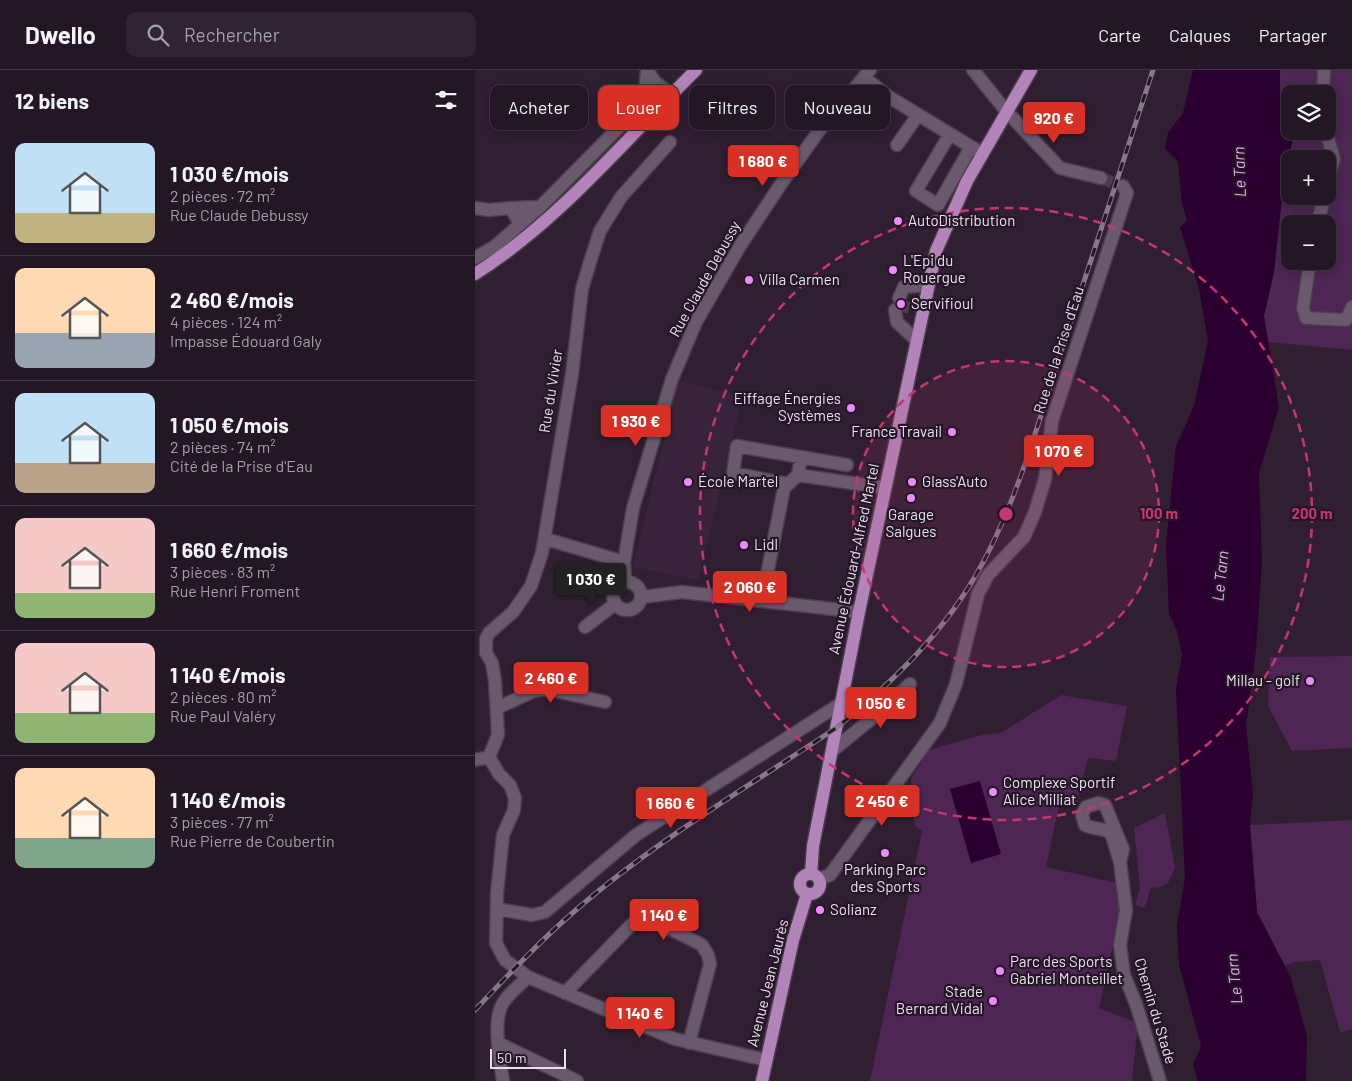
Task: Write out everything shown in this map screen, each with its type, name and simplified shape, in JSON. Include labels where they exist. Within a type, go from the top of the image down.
[{"type":"main road","points":[[679,88],[696,70]]},
{"type":"main road","name":"Avenue Édouard-Alfred Martel","points":[[832,751],[927,285],[936,251],[946,224],[982,154],[1031,70]]},
{"type":"main road","points":[[475,274],[525,240],[637,130]]},
{"type":"main road","points":[[815,876],[813,846],[832,751]]},
{"type":"main road","name":"Avenue Jean Jaurès","points":[[762,1081],[793,940],[807,894],[801,888],[800,880],[815,876]]},
{"type":"street","points":[[647,70],[659,85]]},
{"type":"street","points":[[475,258],[494,247],[540,207],[644,102],[647,70]]},
{"type":"street","points":[[973,70],[1007,112],[1060,168],[1101,178]]},
{"type":"street","points":[[1323,85],[1324,70]]},
{"type":"street","name":"Rue Claude Debussy","points":[[857,85],[867,73],[878,85]]},
{"type":"street","name":"Rue Claude Debussy","points":[[890,98],[982,154]]},
{"type":"street","points":[[897,145],[918,115]]},
{"type":"street","name":"Rue Claude Debussy","points":[[625,581],[624,562],[633,508],[672,379],[697,322],[738,250],[781,184],[820,130]]},
{"type":"street","points":[[950,134],[916,191],[938,205],[971,147]]},
{"type":"street","name":"Rue du Vivier","points":[[480,651],[489,633],[513,612],[531,586],[546,539],[564,411],[572,374],[582,289],[600,231],[621,197],[671,142]]},
{"type":"street","name":"Rue de la Prise d'Eau","points":[[815,876],[829,875],[940,724],[956,684],[978,594],[988,576],[1024,537],[1035,512],[1045,478],[1052,420],[1127,192],[1123,186]]},
{"type":"street","points":[[475,208],[489,210],[540,207]]},
{"type":"street","points":[[511,208],[520,224]]},
{"type":"street","points":[[1309,270],[1303,308],[1307,318],[1346,320],[1352,307]]},
{"type":"street","points":[[916,340],[900,305],[927,285]]},
{"type":"street","points":[[788,484],[733,473],[737,446],[847,465]]},
{"type":"street","points":[[762,600],[784,488],[798,475],[801,457]]},
{"type":"street","points":[[798,475],[885,488]]},
{"type":"street","points":[[546,539],[624,562]]},
{"type":"street","points":[[625,581],[637,585],[641,597],[638,605],[631,610],[622,609],[615,604],[614,589],[625,581]]},
{"type":"street","points":[[641,597],[682,592],[859,612]]},
{"type":"street","points":[[585,627],[615,604]]},
{"type":"street","points":[[480,651],[492,663],[497,708],[497,735],[489,757]]},
{"type":"street","points":[[832,751],[881,711],[910,684]]},
{"type":"street","points":[[497,708],[534,691],[547,690],[605,702]]},
{"type":"street","points":[[497,909],[532,915],[545,912],[579,881],[636,836],[841,704]]},
{"type":"street","points":[[489,757],[499,774],[510,785],[515,798],[514,810],[503,835],[497,893],[496,943],[498,951],[514,968],[528,977],[565,993],[689,1043],[766,1060]]},
{"type":"street","points":[[475,760],[489,757]]},
{"type":"street","name":"Chemin du Stade","points":[[1120,862],[1123,849],[1105,806],[1098,803],[1086,807],[1082,815],[1085,825],[1092,828],[1104,828],[1111,833],[1120,862],[1126,910],[1120,945],[1124,976],[1141,1018],[1160,1081]]},
{"type":"street","points":[[565,993],[633,923],[644,919],[655,921],[703,945],[709,954],[710,964],[689,1043]]},
{"type":"street","points":[[503,1081],[498,1043],[498,1012],[503,1001],[528,977]]},
{"type":"street","points":[[498,1043],[577,1081]]},
{"type":"shaded area","points":[[1280,70],[1352,70],[1352,350],[1267,342],[1264,316],[1274,272],[1281,205],[1336,205],[1336,150],[1290,150],[1292,140],[1336,140],[1336,85],[1281,85],[1281,104]]},
{"type":"shaded area","name":"École Martel","points":[[678,380],[743,397],[698,580],[633,567]]},
{"type":"shaded area","name":"Millau - golf","points":[[1352,656],[1352,748],[1292,751],[1268,706],[1270,657]]},
{"type":"shaded area","name":"Parc des Sports Gabriel Monteillet","points":[[1061,695],[1127,706],[1116,761],[1088,758],[1077,804],[1060,801],[1046,867],[1126,885],[1099,1008],[1138,1023],[1132,1081],[870,1081],[922,831],[916,827],[905,790],[911,788],[911,779],[929,750],[981,735],[1001,733]]},
{"type":"shaded area","points":[[1165,813],[1175,868],[1168,883],[1157,888],[1151,887],[1145,908],[1135,905],[1140,888],[1134,828]]},
{"type":"shaded area","points":[[1352,820],[1352,1030],[1340,1032],[1320,960],[1294,962],[1285,966],[1257,912],[1250,825]]},
{"type":"water","name":"Le Tarn","points":[[1193,70],[1280,70],[1281,140],[1293,140],[1290,150],[1281,150],[1281,205],[1274,272],[1264,316],[1279,407],[1259,473],[1262,562],[1256,650],[1246,726],[1253,794],[1250,825],[1257,912],[1291,978],[1307,1036],[1306,1081],[1198,1081],[1193,1065],[1201,1046],[1179,965],[1177,926],[1185,878],[1176,689],[1182,655],[1177,631],[1169,614],[1166,545],[1176,446],[1194,406],[1208,341],[1199,289],[1180,227],[1187,221],[1182,203],[1178,162],[1165,148],[1168,133],[1183,113]]},
{"type":"water","points":[[980,781],[1001,854],[971,863],[950,789]]},
{"type":"tunnel","points":[[1101,178],[1123,186]]},
{"type":"tunnel","points":[[902,312],[905,300]]},
{"type":"railway","points":[[475,1010],[551,933],[608,884],[671,837],[836,728],[857,711],[916,655],[951,613],[981,566],[1005,517],[1015,491],[1153,70]]},
{"type":"place","name":"AutoDistribution","points":[[898,221]]},
{"type":"place","name":"L'Epi du Rouergue","points":[[893,270]]},
{"type":"place","name":"Villa Carmen","points":[[749,280]]},
{"type":"place","name":"Servifioul","points":[[901,304]]},
{"type":"place","name":"Eiffage Énergies Systèmes","points":[[851,408]]},
{"type":"place","name":"France Travail","points":[[952,432]]},
{"type":"place","name":"École Martel","points":[[688,482]]},
{"type":"place","name":"Glass'Auto","points":[[912,482]]},
{"type":"place","name":"Garage Salgues","points":[[911,498]]},
{"type":"place","name":"Lidl","points":[[744,545]]},
{"type":"place","name":"Millau - golf","points":[[1310,681]]},
{"type":"place","name":"Complexe Sportif Alice Milliat","points":[[993,792]]},
{"type":"place","name":"Parking Parc des Sports","points":[[885,853]]},
{"type":"place","name":"Solianz","points":[[820,910]]},
{"type":"place","name":"Parc des Sports Gabriel Monteillet","points":[[1000,971]]},
{"type":"place","name":"Stade Bernard Vidal","points":[[993,1001]]}]
